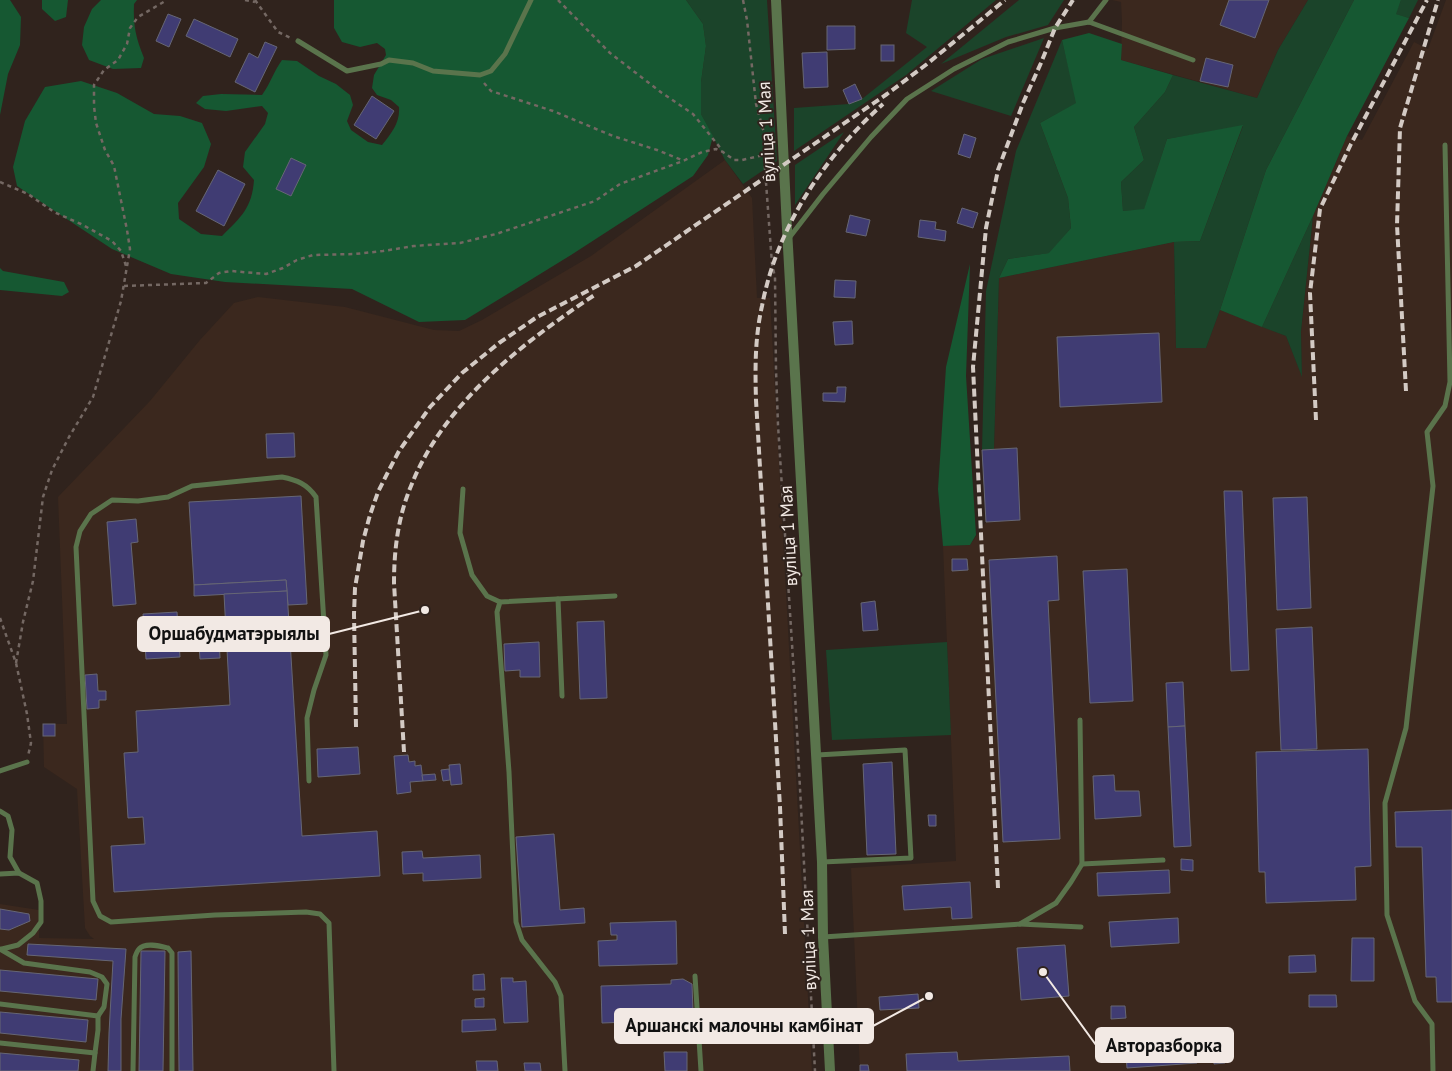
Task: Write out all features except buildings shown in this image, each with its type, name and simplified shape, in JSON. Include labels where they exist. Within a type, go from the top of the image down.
[{"type":"street","name":"вуліца 1 Мая","points":[[776,0],[817,755],[830,1071]]},
{"type":"lane","points":[[298,41],[347,71],[380,64],[389,60],[413,63],[433,71],[480,75],[491,71],[505,54],[531,0]]},
{"type":"lane","points":[[1090,22],[1106,0]]},
{"type":"lane","points":[[788,240],[823,194],[871,137],[907,99],[954,69],[1008,42],[1055,28],[1090,22],[1193,60]]},
{"type":"lane","points":[[1433,1071],[1432,1024],[1415,1001],[1387,915],[1385,803],[1406,728],[1433,486],[1427,432],[1445,406],[1450,382],[1446,145]]},
{"type":"lane","points":[[309,781],[307,718],[326,655],[316,496],[310,488],[297,480],[282,477],[192,486],[168,496],[138,501],[112,500],[91,514],[80,531],[76,547],[93,901],[100,916],[111,922],[215,915],[306,912],[320,914],[328,923],[334,1071]]},
{"type":"lane","points":[[464,488],[460,533],[472,576],[487,596],[500,602],[615,596]]},
{"type":"lane","points":[[558,599],[562,696]]},
{"type":"lane","points":[[500,602],[498,612],[509,772],[516,922],[522,940],[555,982],[561,996],[566,1071]]},
{"type":"lane","points":[[1020,924],[1056,903],[1082,864],[1080,720]]},
{"type":"lane","points":[[817,755],[905,750],[911,858],[822,862]]},
{"type":"lane","points":[[0,771],[27,762]]},
{"type":"lane","points":[[0,811],[8,816],[12,830],[10,857],[19,873],[37,883],[42,901],[41,922],[33,933],[18,945],[1,949]]},
{"type":"lane","points":[[1082,864],[1162,860]]},
{"type":"lane","points":[[0,874],[19,873]]},
{"type":"lane","points":[[823,937],[1020,924],[1081,927]]},
{"type":"lane","points":[[133,1071],[135,957],[139,949],[146,945],[159,945],[168,948],[172,953],[172,1071]]},
{"type":"lane","points":[[1,949],[24,963],[90,972],[102,977],[107,984],[104,1007],[98,1016],[93,1071]]},
{"type":"lane","points":[[695,976],[701,1071]]},
{"type":"lane","points":[[0,1004],[98,1016]]},
{"type":"lane","points":[[0,1043],[95,1053]]},
{"type":"path","points":[[16,663],[33,581],[43,497],[52,470],[93,397],[121,301],[130,249],[128,230],[114,166],[105,150],[96,122],[94,85],[104,70],[118,60],[126,44],[130,28],[138,17],[167,0]]},
{"type":"path","points":[[244,0],[256,1],[278,32],[298,41]]},
{"type":"path","points":[[558,0],[610,53],[693,114],[723,152]]},
{"type":"path","points":[[743,0],[756,104],[764,133],[772,264],[775,277],[778,425],[794,675],[815,1071]]},
{"type":"path","points":[[480,75],[491,91],[553,111],[613,136],[657,150],[683,161]]},
{"type":"path","points":[[124,286],[206,283],[219,273],[231,271],[266,274],[313,255],[355,254],[414,246],[460,243],[496,234],[595,201],[620,184],[702,152],[716,149],[734,160],[764,155]]},
{"type":"path","points":[[0,182],[28,194],[54,212],[112,241],[121,251],[127,268]]},
{"type":"path","points":[[0,618],[16,663],[27,714],[31,743],[27,762]]},
{"type":"shaded area","points":[[1112,0],[1308,0],[1278,50],[1257,98],[1121,60],[1121,2]]},
{"type":"shaded area","points":[[1446,0],[1452,0],[1452,1071],[860,1071],[851,868],[956,861],[943,546],[970,545],[986,522],[982,450],[994,449],[999,278],[1174,242],[1176,348],[1206,348],[1220,310],[1286,336],[1302,376],[1301,332],[1313,216],[1347,136],[1362,140],[1414,42],[1428,49]]},
{"type":"shaded area","points":[[725,160],[752,198],[757,298],[770,298],[812,1071],[0,1071],[0,904],[39,910],[39,938],[94,939],[85,928],[77,789],[44,767],[43,724],[67,724],[58,497],[150,401],[200,340],[234,303],[258,297],[345,307],[434,330],[459,331],[482,320],[591,256]]},
{"type":"green space","points":[[0,0],[10,0],[21,17],[20,45],[8,74],[0,115]]},
{"type":"green space","points":[[42,0],[68,0],[66,17],[55,21],[42,9]]},
{"type":"green space","points":[[101,0],[137,0],[134,4],[134,19],[137,38],[144,58],[141,68],[113,69],[89,60],[82,45],[84,27],[92,9]]},
{"type":"green space","points":[[334,0],[686,0],[703,24],[706,46],[701,82],[701,114],[713,136],[708,155],[693,176],[571,255],[465,320],[419,322],[352,289],[225,282],[171,274],[112,249],[17,186],[13,167],[25,121],[45,87],[81,81],[117,93],[154,114],[180,116],[202,123],[211,144],[204,167],[178,203],[179,219],[201,234],[222,236],[240,217],[248,205],[254,180],[243,167],[245,152],[265,124],[268,113],[262,106],[226,111],[205,109],[196,103],[203,96],[221,94],[262,95],[282,60],[297,61],[319,76],[336,84],[350,95],[353,105],[347,121],[351,130],[368,142],[382,145],[395,127],[399,113],[399,107],[391,100],[377,95],[372,88],[374,75],[386,55],[385,49],[377,43],[360,47],[342,42],[334,28]]},
{"type":"green space","points":[[686,0],[767,0],[777,161],[743,184],[725,160],[701,114],[701,82],[706,46],[703,24]]},
{"type":"green space","points":[[912,0],[996,0],[906,75],[794,151],[794,108],[849,104],[862,99],[927,47],[906,33]]},
{"type":"green space","points":[[1019,0],[1064,0],[1048,25],[1006,37],[941,64]]},
{"type":"green space","points":[[1308,0],[1354,0],[1266,170],[1206,348],[1176,348],[1174,242],[1200,241],[1243,126],[1167,139],[1144,210],[1123,211],[1121,182],[1144,160],[1134,127],[1165,92],[1173,75],[1257,98],[1278,50]]},
{"type":"green space","points":[[1354,0],[1401,0],[1396,14],[1409,18],[1347,136],[1262,327],[1220,310],[1266,170]]},
{"type":"green space","points":[[1401,0],[1418,0],[1409,18],[1395,14]]},
{"type":"green space","points":[[1089,33],[1122,44],[1121,60],[1173,75],[1165,92],[1134,127],[1144,160],[1121,182],[1123,211],[1144,209],[1167,139],[1243,125],[1200,241],[1174,242],[999,278],[1008,259],[1049,253],[1071,228],[1068,198],[1040,123],[1076,103],[1062,40]]},
{"type":"green space","points":[[1044,38],[1011,116],[931,91],[982,59]]},
{"type":"green space","points":[[1062,40],[1077,103],[1040,123],[1068,198],[1071,228],[1050,253],[1008,259],[999,278],[994,449],[982,450],[986,291],[1016,151]]},
{"type":"green space","points":[[844,132],[795,205],[795,165]]},
{"type":"green space","points":[[1313,216],[1301,332],[1302,377],[1286,336],[1262,327]]},
{"type":"green space","points":[[970,264],[966,376],[976,535],[970,545],[943,546],[938,489],[946,367]]},
{"type":"green space","points":[[0,268],[3,271],[64,282],[69,292],[62,296],[0,290]]},
{"type":"green space","points":[[947,642],[951,735],[832,740],[826,650]]},
{"type":"railway","points":[[356,727],[354,614],[355,588],[363,541],[378,492],[399,451],[430,407],[462,373],[499,343],[537,317],[636,266],[887,94],[1005,0]]},
{"type":"railway","points":[[998,888],[973,367],[986,228],[998,170],[1023,103],[1055,28],[1073,0]]},
{"type":"railway","points":[[1316,420],[1310,293],[1320,209],[1351,144],[1427,0]]},
{"type":"railway","points":[[1406,391],[1397,225],[1400,128],[1438,0]]},
{"type":"railway","points":[[785,934],[780,807],[756,400],[758,329],[769,277],[791,221],[806,195],[841,147],[883,104]]},
{"type":"railway","points":[[404,752],[394,571],[400,522],[411,486],[425,456],[444,427],[489,376],[541,332],[596,294]]},
{"type":"place","name":"Оршабудматэрыялы","points":[[425,610]]},
{"type":"place","name":"Авторазборка","points":[[1043,972]]},
{"type":"place","name":"Аршанскі малочны камбінат","points":[[929,996]]}]
